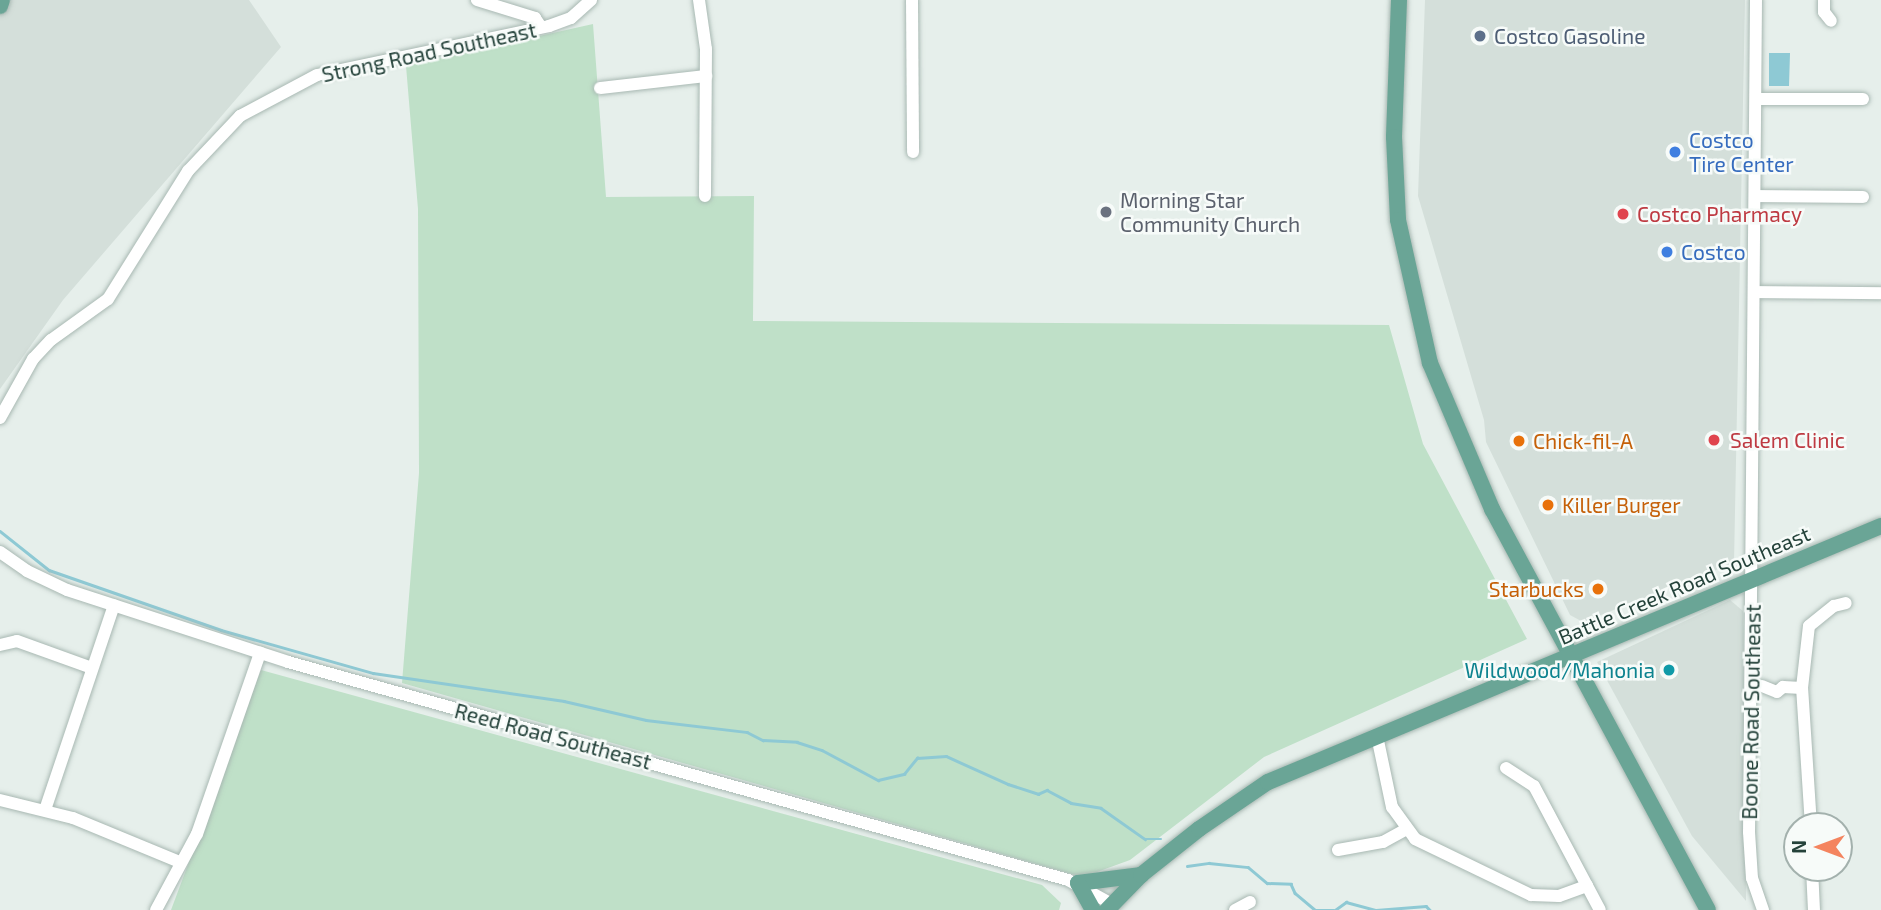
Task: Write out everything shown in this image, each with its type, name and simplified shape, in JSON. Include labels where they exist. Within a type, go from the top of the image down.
[{"type":"main road","points":[[0,6],[2,0]]},
{"type":"main road","points":[[1399,0],[1395,170],[1403,256],[1419,324],[1471,466],[1708,910]]},
{"type":"main road","name":"Battle Creek Road Southeast","points":[[1109,907],[1141,875],[1249,793],[1377,736],[1881,526]]},
{"type":"main road","points":[[1093,910],[1078,883],[1106,883],[1141,875]]},
{"type":"street","points":[[477,0],[535,18],[541,27]]},
{"type":"street","name":"Strong Road Southeast","points":[[0,418],[33,359],[51,340],[108,299],[188,171],[240,116],[278,93],[331,71],[541,27],[571,18],[591,0]]},
{"type":"street","points":[[699,0],[706,76],[705,196]]},
{"type":"street","points":[[912,0],[913,152]]},
{"type":"street","name":"Boone Road Southeast","points":[[1756,0],[1752,578],[1756,686],[1752,878],[1763,910]]},
{"type":"street","points":[[1824,0],[1831,22]]},
{"type":"street","points":[[600,88],[668,77],[706,76]]},
{"type":"street","points":[[1755,99],[1863,99]]},
{"type":"street","points":[[1755,196],[1863,197]]},
{"type":"street","points":[[1754,292],[1881,293]]},
{"type":"street","name":"Reed Road Southeast","points":[[0,552],[46,581],[260,653],[1078,883],[1109,907]]},
{"type":"street","points":[[1810,812],[1802,688],[1809,626],[1834,606],[1846,603]]},
{"type":"street","points":[[45,810],[114,605]]},
{"type":"street","points":[[0,645],[17,642],[92,668]]},
{"type":"street","points":[[156,910],[212,797],[260,653]]},
{"type":"street","points":[[1756,686],[1776,692],[1783,687],[1802,688]]},
{"type":"street","points":[[1377,736],[1388,794],[1405,830],[1424,844],[1531,895],[1559,896],[1587,886]]},
{"type":"street","points":[[1506,768],[1530,781],[1600,910]]},
{"type":"street","points":[[0,800],[45,810],[135,841],[180,863]]},
{"type":"street","points":[[1338,850],[1383,842],[1405,830]]},
{"type":"street","points":[[1813,882],[1814,910]]},
{"type":"street","points":[[1235,910],[1251,902]]},
{"type":"shaded area","points":[[0,0],[249,0],[281,47],[63,300],[0,389]]},
{"type":"shaded area","points":[[1425,0],[1745,0],[1734,563],[1583,622],[1570,615],[1486,442],[1484,420],[1418,196]]},
{"type":"shaded area","points":[[1730,600],[1743,611],[1746,901],[1692,836],[1597,662]]},
{"type":"green space","points":[[593,24],[606,197],[754,196],[753,321],[1389,325],[1423,444],[1527,639],[1264,757],[1130,860],[1083,877],[402,683],[419,473],[418,209],[406,66]]},
{"type":"green space","points":[[261,670],[1042,885],[1061,903],[1059,910],[171,910]]},
{"type":"water","points":[[1769,53],[1790,53],[1789,86],[1769,86]]},
{"type":"waterway","points":[[0,531],[49,570],[221,630],[373,673],[564,701],[646,720],[747,732],[763,740],[797,742],[822,750],[878,780],[904,774],[917,758],[946,756],[1008,784],[1038,794],[1047,790],[1071,803],[1101,808],[1145,839],[1161,839]]},
{"type":"waterway","points":[[1187,866],[1209,863],[1248,867],[1267,883],[1291,884],[1295,893],[1315,910]]},
{"type":"waterway","points":[[1335,910],[1346,902],[1376,910],[1426,906],[1430,910]]},
{"type":"waterway","points":[[1315,910],[1334,910]]},
{"type":"place","name":"Costco Gasoline","points":[[1480,36]]},
{"type":"place","name":"Costco Tire Center","points":[[1675,152]]},
{"type":"place","name":"Morning Star Community Church","points":[[1106,212]]},
{"type":"place","name":"Costco Pharmacy","points":[[1623,214]]},
{"type":"place","name":"Costco","points":[[1667,252]]},
{"type":"place","name":"Salem Clinic","points":[[1714,440]]},
{"type":"place","name":"Chick-fil-A","points":[[1519,441]]},
{"type":"place","name":"Killer Burger","points":[[1548,505]]},
{"type":"place","name":"Starbucks","points":[[1598,589]]},
{"type":"place","name":"Wildwood/Mahonia","points":[[1669,670]]}]
